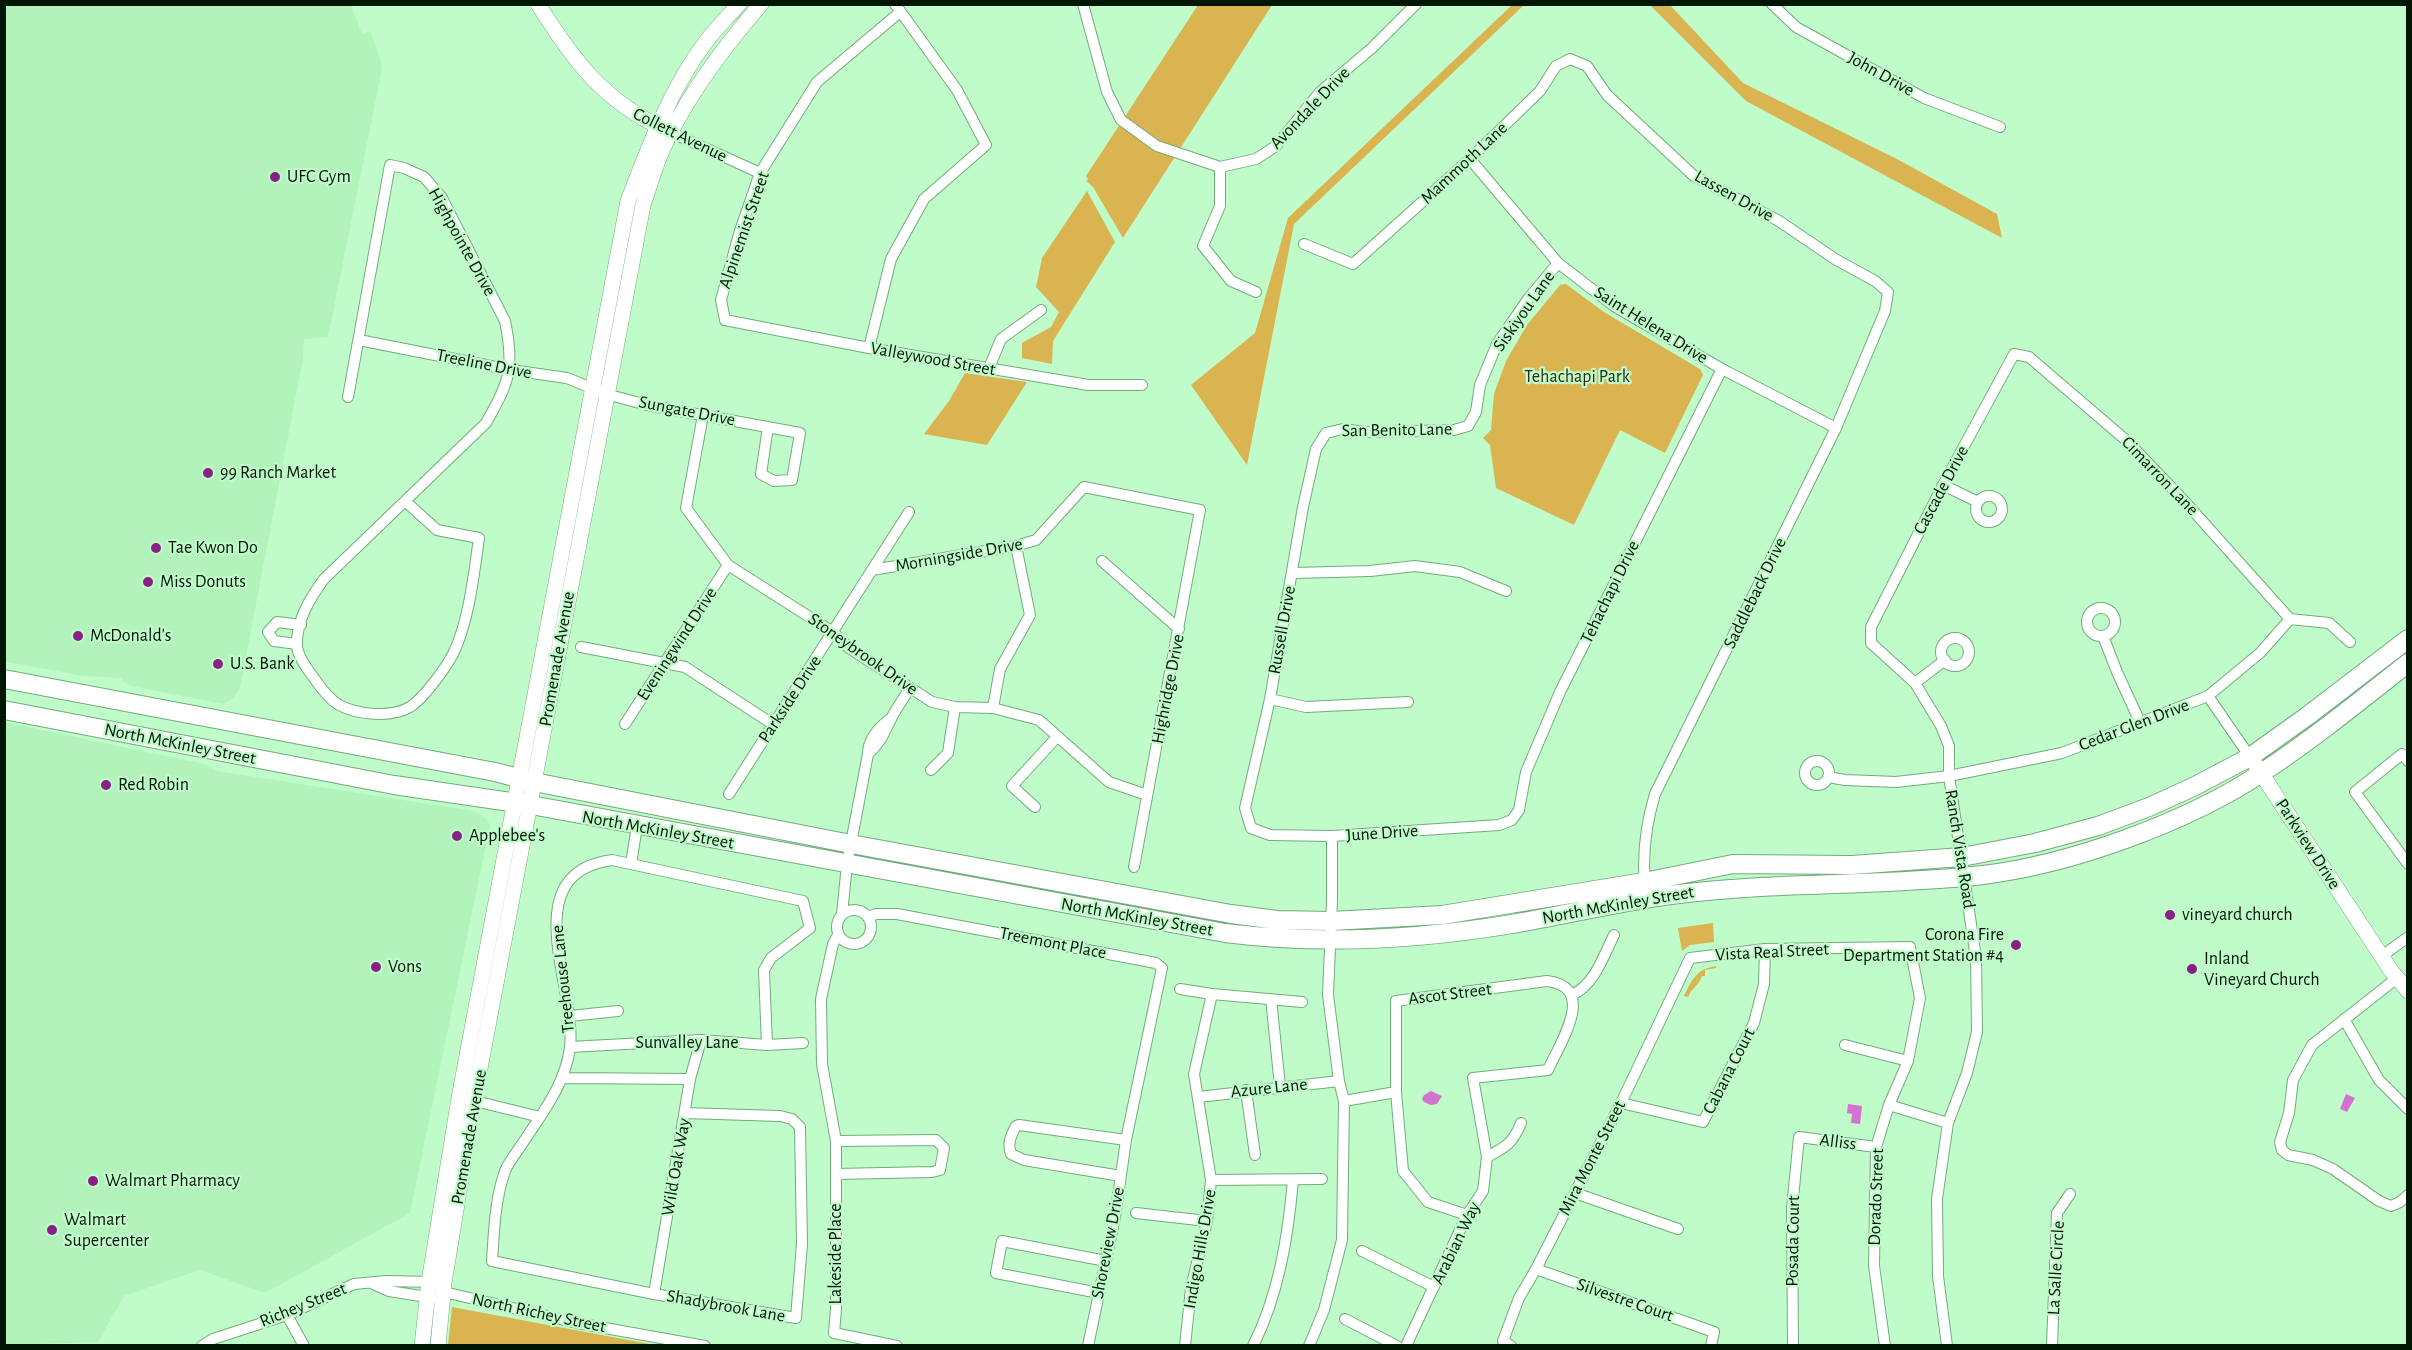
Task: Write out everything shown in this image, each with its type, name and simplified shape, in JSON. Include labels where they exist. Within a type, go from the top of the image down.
[{"type":"main road","name":"Collett Avenue","points":[[538,4],[583,70],[606,94],[633,113],[664,129]]},
{"type":"main road","name":"Promenade Avenue","points":[[438,1346],[444,1292],[526,780],[592,387],[628,201],[664,129],[683,76],[706,42],[740,4]]},
{"type":"main road","name":"Promenade Avenue","points":[[526,780],[644,205],[662,153],[664,129],[720,53],[761,4]]},
{"type":"main road","name":"North McKinley Street","points":[[4,710],[394,785],[523,804],[1226,933],[1269,939],[1330,941],[1445,934],[1511,924],[1645,890],[1733,864],[1852,865],[1962,857],[2035,843],[2098,826],[2193,787],[2250,757],[2307,717],[2408,639]]},
{"type":"main road","name":"North McKinley Street","points":[[4,679],[851,844],[1231,914],[1278,920],[1331,921],[1442,915],[1645,890],[1850,885],[1965,876],[2048,862],[2105,847],[2202,806],[2261,773],[2338,718],[2408,663]]},
{"type":"main road","name":"Parkview Drive","points":[[2250,757],[2382,956],[2408,991]]},
{"type":"main road","name":"Promenade Avenue","points":[[422,1346],[429,1282],[459,1098],[523,804]]},
{"type":"street","points":[[1083,4],[1107,93],[1121,120],[1157,146],[1220,167],[1220,206],[1203,246],[1231,280],[1256,292]]},
{"type":"street","name":"Avondale Drive","points":[[1220,167],[1256,159],[1276,146],[1320,92],[1372,48],[1416,4]]},
{"type":"street","name":"John Drive","points":[[1772,4],[1796,27],[1924,98],[2000,128]]},
{"type":"street","points":[[869,348],[891,259],[924,199],[986,145],[957,90],[898,8]]},
{"type":"street","name":"Alpinemist Street","points":[[725,320],[721,300],[739,234],[760,173],[817,82],[898,8]]},
{"type":"street","name":"Mammoth Lane","points":[[1304,244],[1353,264],[1470,159],[1540,91],[1556,66],[1570,59]]},
{"type":"street","name":"Lassen Drive","points":[[1570,59],[1587,66],[1607,94],[1694,176],[1779,221],[1835,259],[1875,281],[1888,292]]},
{"type":"street","name":"Collett Avenue","points":[[664,129],[760,173]]},
{"type":"street","name":"Saint Helena Drive","points":[[1470,159],[1558,263],[1614,306],[1722,369],[1836,428]]},
{"type":"street","name":"Highpointe Drive","points":[[297,644],[309,599],[324,579],[486,423],[500,398],[511,370],[506,321],[442,198],[424,177],[404,168],[390,165],[348,397]]},
{"type":"street","name":"Siskiyou Lane","points":[[1468,426],[1476,412],[1480,385],[1497,344],[1528,298],[1558,263]]},
{"type":"street","name":"Saddleback Drive","points":[[1645,890],[1643,865],[1646,822],[1655,794],[1836,428],[1885,311],[1888,292]]},
{"type":"street","points":[[989,368],[1001,339],[1041,310]]},
{"type":"street","name":"Valleywood Street","points":[[725,320],[869,348],[1088,385],[1143,385]]},
{"type":"street","name":"Treeline Drive","points":[[359,340],[511,370],[567,378],[606,394]]},
{"type":"street","name":"Cascade Drive","points":[[1871,627],[1943,485],[2014,354]]},
{"type":"street","name":"Cimarron Lane","points":[[2014,354],[2029,357],[2127,441],[2290,618]]},
{"type":"street","name":"Tehachapi Drive","points":[[1512,820],[1519,810],[1526,772],[1560,692],[1722,369]]},
{"type":"street","name":"Sungate Drive","points":[[606,394],[800,433],[792,480],[774,482],[761,474],[768,427]]},
{"type":"street","name":"Stoneybrook Drive","points":[[703,415],[686,508],[728,565],[833,632],[849,648],[932,702],[955,707],[993,708],[1039,720],[1109,782],[1147,795]]},
{"type":"street","name":"San Benito Lane","points":[[1326,433],[1343,429],[1366,432],[1454,430],[1468,426]]},
{"type":"street","name":"Russell Drive","points":[[1251,828],[1245,808],[1270,699],[1316,449],[1326,433]]},
{"type":"street","points":[[1943,485],[1978,502]]},
{"type":"street","name":"Morningside Drive","points":[[872,570],[1016,546],[1036,540],[1084,488],[1200,510]]},
{"type":"street","points":[[301,625],[277,622],[268,632],[274,641],[297,644],[302,660],[323,691],[338,704],[357,710],[394,714],[411,706],[438,675],[452,656],[466,612],[479,538],[436,530],[405,501]]},
{"type":"street","name":"Highridge Drive","points":[[1134,867],[1200,510]]},
{"type":"street","name":"Parkside Drive","points":[[729,794],[909,512]]},
{"type":"street","points":[[993,708],[1000,669],[1030,615],[1016,546]]},
{"type":"street","points":[[1102,561],[1179,629]]},
{"type":"street","name":"Eveningwind Drive","points":[[625,724],[728,565]]},
{"type":"street","points":[[1293,573],[1370,571],[1415,566],[1460,572],[1506,591]]},
{"type":"street","points":[[2290,618],[2329,623],[2350,642]]},
{"type":"street","name":"Cedar Glen Drive","points":[[1828,777],[1896,782],[1948,776],[2062,753],[2208,696],[2260,653],[2290,618]]},
{"type":"street","name":"Ranch Vista Road","points":[[1871,627],[1871,643],[1915,683],[1945,736],[1948,746],[1948,776],[1976,958],[1977,1032],[1967,1073],[1948,1123],[1937,1199],[1938,1276],[1947,1346]]},
{"type":"street","points":[[2103,636],[2116,672],[2140,722]]},
{"type":"street","points":[[581,647],[686,667],[774,725]]},
{"type":"street","points":[[1915,683],[1945,660]]},
{"type":"street","name":"Lakeside Place","points":[[897,1346],[834,1333],[836,1142],[822,1064],[821,999],[833,945],[838,935],[837,924],[842,914],[847,864],[868,744],[876,732],[890,719],[910,688]]},
{"type":"street","name":"Parkview Drive","points":[[2208,696],[2250,757]]},
{"type":"street","points":[[1270,699],[1306,707],[1408,702]]},
{"type":"street","points":[[931,770],[948,753],[955,707]]},
{"type":"street","points":[[1035,807],[1012,786],[1057,737]]},
{"type":"street","points":[[2408,761],[2402,754],[2355,792],[2404,850],[2408,864]]},
{"type":"street","name":"June Drive","points":[[1251,828],[1270,834],[1332,836],[1499,825],[1512,820]]},
{"type":"street","points":[[631,864],[637,826]]},
{"type":"street","points":[[1309,1346],[1324,1310],[1342,1240],[1344,1101],[1339,1081],[1328,995],[1332,836]]},
{"type":"street","name":"Treehouse Lane","points":[[539,1272],[492,1261],[495,1221],[506,1170],[563,1078],[570,1047],[570,1016],[559,966],[555,922],[560,898],[575,875],[597,862],[612,860],[803,901],[810,928],[771,958],[764,970],[767,1045]]},
{"type":"street","points":[[838,935],[846,943],[862,942],[871,928],[868,917],[864,913],[853,909],[842,914]]},
{"type":"street","name":"Treemont Place","points":[[868,917],[876,914],[897,914],[1156,963],[1162,968],[1146,1042]]},
{"type":"street","points":[[1572,995],[1589,983],[1614,935]]},
{"type":"street","points":[[2382,956],[2408,938]]},
{"type":"street","name":"Vista Real Street","points":[[1680,975],[1690,958],[1765,949],[1910,947]]},
{"type":"street","name":"Dorado Street","points":[[1885,1346],[1874,1266],[1876,1147],[1888,1105],[1908,1061],[1920,998],[1910,947]]},
{"type":"street","name":"Cabana Court","points":[[1621,1103],[1703,1122],[1754,1023],[1764,984],[1765,949]]},
{"type":"street","name":"Mira Monte Street","points":[[1507,1343],[1519,1298],[1621,1103],[1680,975]]},
{"type":"street","points":[[2397,978],[2312,1045],[2294,1080],[2289,1113],[2280,1142],[2288,1155],[2313,1160],[2333,1169],[2379,1202],[2391,1206],[2408,1195]]},
{"type":"street","name":"Ascot Street","points":[[1396,1092],[1396,1001],[1547,981],[1558,982],[1565,986],[1572,995]]},
{"type":"street","points":[[1180,989],[1302,1002]]},
{"type":"street","name":"Indigo Hills Drive","points":[[1185,1346],[1191,1288],[1207,1221],[1211,1180],[1194,1074],[1212,994]]},
{"type":"street","name":"Arabian Way","points":[[1406,1346],[1467,1215],[1483,1191],[1487,1157],[1473,1078],[1548,1070],[1571,1019],[1574,1004],[1572,995]]},
{"type":"street","points":[[1271,999],[1280,1086]]},
{"type":"street","points":[[570,1016],[618,1011]]},
{"type":"street","points":[[2344,1019],[2379,1080],[2408,1109]]},
{"type":"street","name":"Sunvalley Lane","points":[[570,1047],[701,1040],[767,1045],[803,1043]]},
{"type":"street","name":"Wild Oak Way","points":[[654,1294],[690,1079],[701,1040]]},
{"type":"street","name":"Shoreview Drive","points":[[1088,1346],[1106,1261],[1125,1140],[1146,1042]]},
{"type":"street","points":[[1845,1045],[1908,1061]]},
{"type":"street","points":[[563,1078],[690,1079]]},
{"type":"street","name":"Azure Lane","points":[[1199,1097],[1339,1081]]},
{"type":"street","points":[[1246,1090],[1255,1155]]},
{"type":"street","points":[[1344,1101],[1396,1092],[1403,1171],[1428,1202],[1467,1215]]},
{"type":"street","points":[[459,1098],[540,1117]]},
{"type":"street","points":[[1888,1105],[1948,1123]]},
{"type":"street","name":"Shadybrook Lane","points":[[539,1272],[796,1318],[802,1244],[800,1127],[792,1119],[780,1116],[685,1113]]},
{"type":"street","points":[[1487,1157],[1503,1149],[1515,1138],[1521,1123]]},
{"type":"street","points":[[1121,1176],[1024,1160],[1011,1154],[1009,1148],[1011,1135],[1019,1125],[1125,1140]]},
{"type":"street","name":"Alliss","points":[[1800,1137],[1876,1147]]},
{"type":"street","name":"Posada Court","points":[[1793,1346],[1792,1208],[1800,1137]]},
{"type":"street","points":[[836,1142],[936,1140],[944,1148],[940,1170],[932,1172],[836,1174]]},
{"type":"street","points":[[1211,1180],[1322,1179]]},
{"type":"street","points":[[1254,1346],[1265,1321],[1287,1243],[1293,1180]]},
{"type":"street","points":[[1575,1193],[1678,1229]]},
{"type":"street","name":"La Salle Circle","points":[[2052,1346],[2057,1213],[2070,1194]]},
{"type":"street","points":[[1137,1213],[1207,1221]]},
{"type":"street","points":[[1099,1293],[996,1273],[1002,1240],[1106,1261]]},
{"type":"street","points":[[1362,1251],[1434,1287]]},
{"type":"street","name":"Silvestre Court","points":[[1536,1269],[1714,1332],[1711,1346]]},
{"type":"street","name":"Richey Street","points":[[202,1346],[213,1339],[287,1315],[354,1284],[386,1281],[429,1282],[444,1292]]},
{"type":"street","name":"Richey Street","points":[[373,1284],[389,1291],[427,1298],[444,1292]]},
{"type":"street","name":"North Richey Street","points":[[444,1292],[577,1323],[705,1346]]},
{"type":"street","points":[[287,1315],[304,1346]]},
{"type":"street","points":[[1345,1319],[1397,1346]]},
{"type":"shaded area","points":[[4,5],[351,5],[362,34],[370,31],[380,58],[382,69],[328,337],[304,339],[303,358],[240,688],[233,698],[223,704],[132,686],[124,682],[122,678],[84,676],[5,662]]},
{"type":"shaded area","points":[[5,722],[204,764],[217,771],[474,811],[487,819],[490,826],[410,1213],[265,1293],[200,1270],[124,1296],[98,1342],[5,1345]]},
{"type":"shaded area","points":[[1431,1091],[1442,1096],[1437,1104],[1431,1105],[1422,1099]]},
{"type":"shaded area","points":[[2346,1094],[2355,1098],[2347,1112],[2340,1109]]},
{"type":"shaded area","points":[[1848,1104],[1862,1106],[1860,1124],[1851,1123],[1852,1114],[1847,1113]]},
{"type":"green space","points":[[1198,5],[1272,5],[1123,238],[1093,187],[1086,181],[1088,180],[1086,176]]},
{"type":"green space","points":[[1512,5],[1524,5],[1294,224],[1247,465],[1191,385],[1255,333],[1288,218]]},
{"type":"green space","points":[[1650,5],[1670,5],[1743,83],[1897,159],[1997,214],[2002,238],[1746,101]]},
{"type":"green space","points":[[1087,191],[1115,242],[1053,341],[1052,364],[1022,358],[1022,343],[1051,327],[1059,312],[1036,287],[1042,258]]},
{"type":"green space","name":"Tehachapi Park","points":[[1566,284],[1604,312],[1700,369],[1703,375],[1665,453],[1620,430],[1574,525],[1496,488],[1490,445],[1483,438],[1491,430],[1494,394],[1506,361],[1527,325],[1560,285]]},
{"type":"green space","points":[[965,373],[1027,382],[987,445],[924,434],[949,401]]},
{"type":"green space","points":[[1713,923],[1714,942],[1690,945],[1682,951],[1678,928]]},
{"type":"green space","points":[[1716,966],[1716,968],[1705,970],[1705,976],[1702,976],[1688,997],[1684,996],[1700,972],[1709,967]]},
{"type":"green space","points":[[452,1307],[468,1310],[655,1345],[448,1345]]},
{"type":"place","name":"UFC Gym","points":[[275,177]]},
{"type":"place","name":"99 Ranch Market","points":[[208,473]]},
{"type":"place","name":"Tae Kwon Do","points":[[156,548]]},
{"type":"place","name":"Miss Donuts","points":[[148,582]]},
{"type":"place","name":"McDonald's","points":[[78,636]]},
{"type":"place","name":"U.S. Bank","points":[[218,664]]},
{"type":"place","name":"Red Robin","points":[[106,785]]},
{"type":"place","name":"Applebee's","points":[[457,836]]},
{"type":"place","name":"vineyard church","points":[[2170,915]]},
{"type":"place","name":"Corona Fire Department Station #4","points":[[2016,945]]},
{"type":"place","name":"Vons","points":[[376,967]]},
{"type":"place","name":"Inland Vineyard Church","points":[[2192,969]]},
{"type":"place","name":"Walmart Pharmacy","points":[[93,1181]]},
{"type":"place","name":"Walmart Supercenter","points":[[52,1230]]}]
